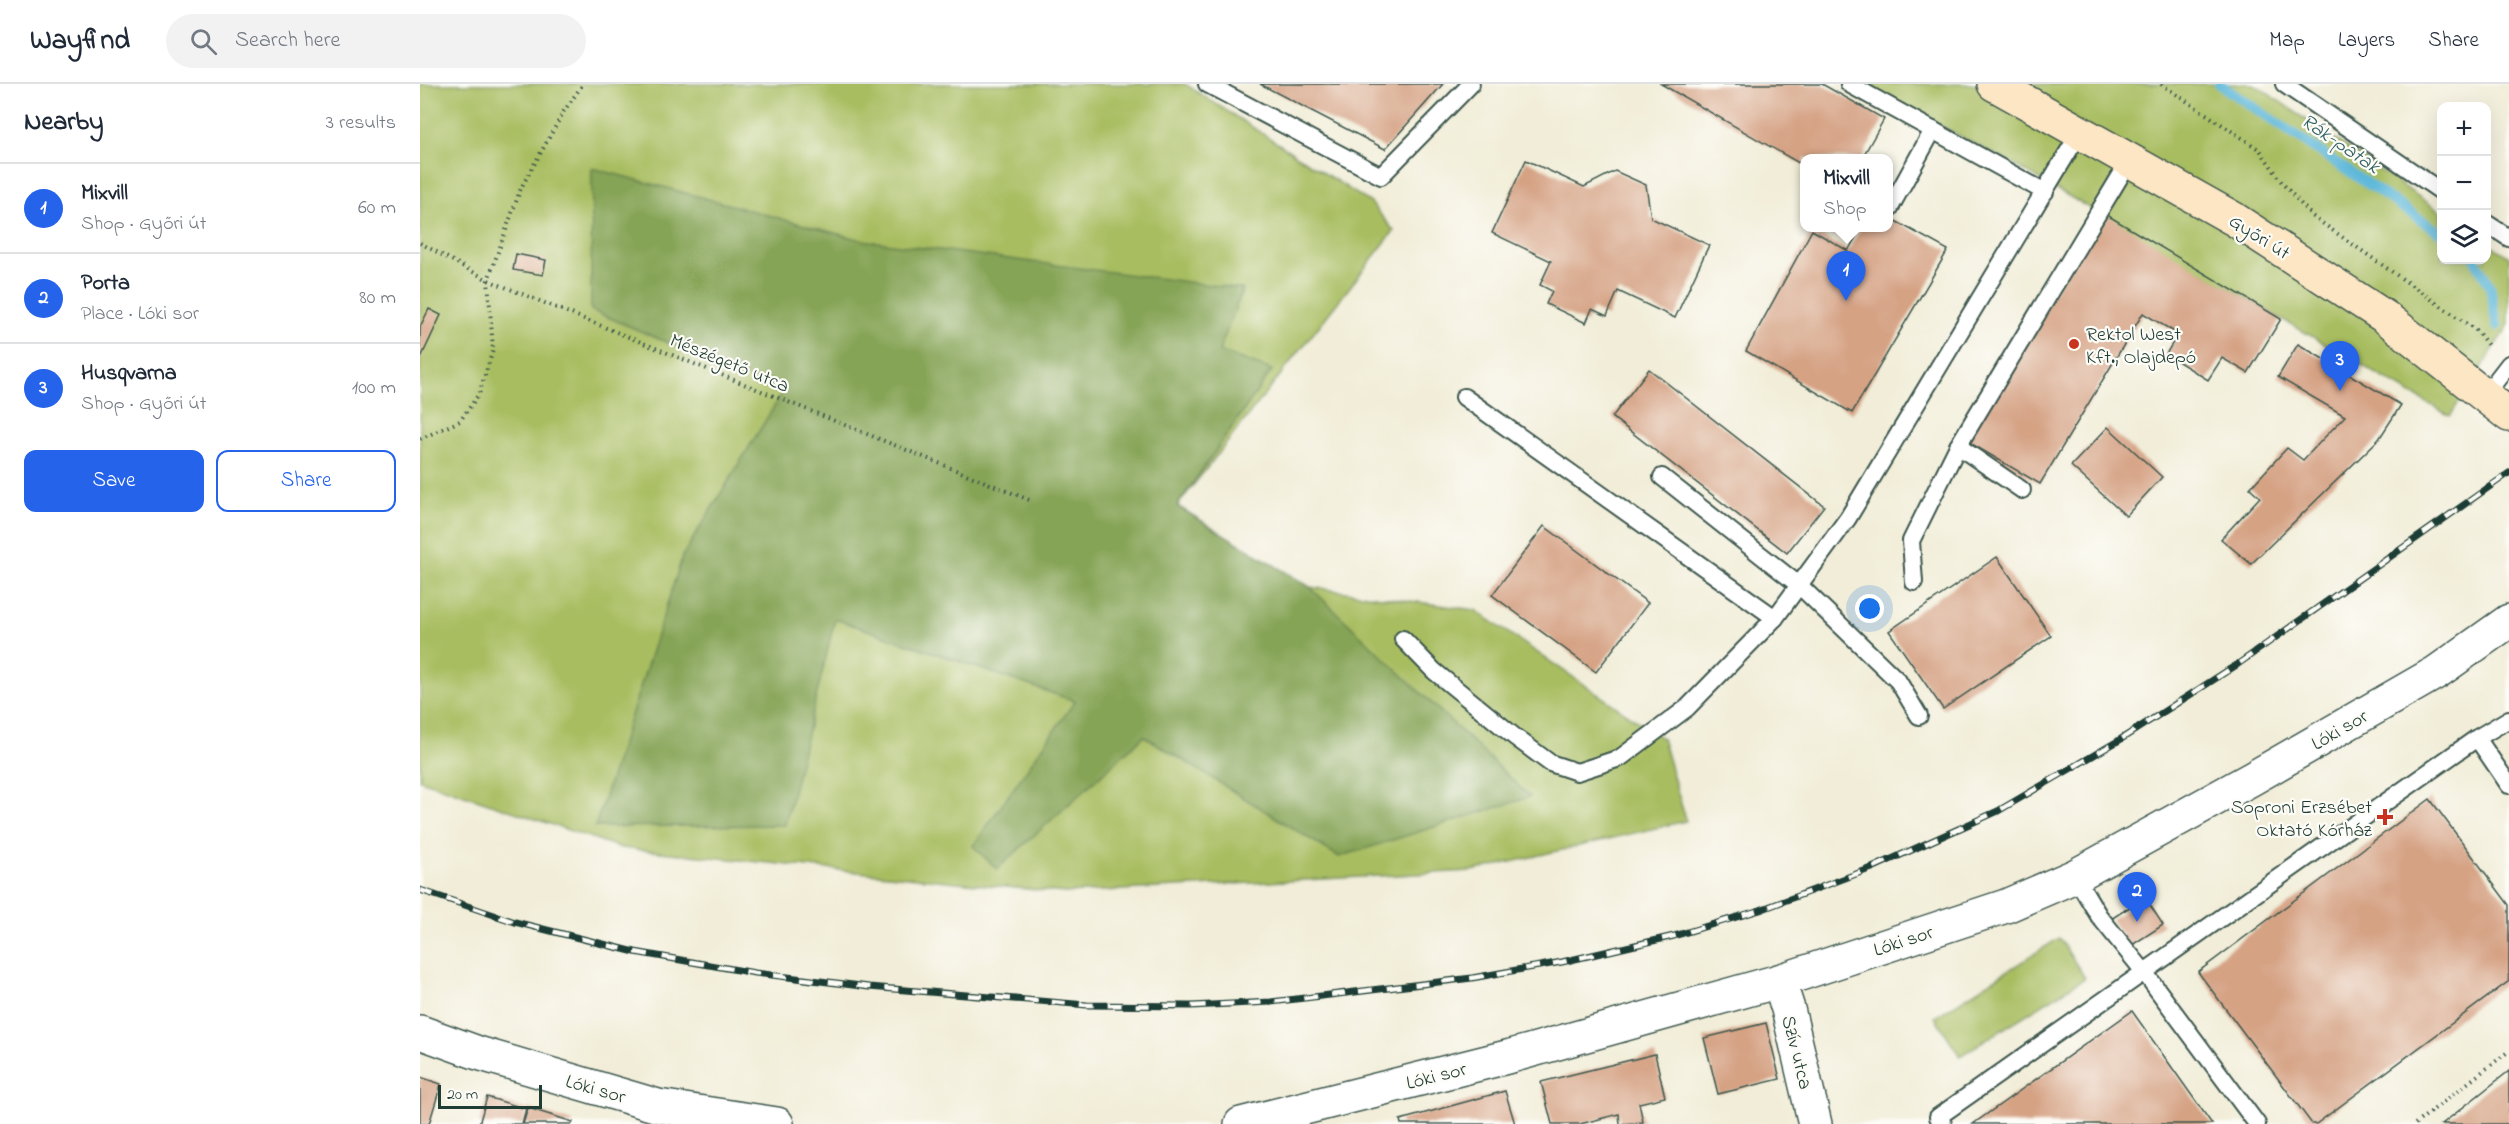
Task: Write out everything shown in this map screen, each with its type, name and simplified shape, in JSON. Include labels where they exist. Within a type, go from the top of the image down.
[{"type":"main road","name":"Győri út","points":[[1994,84],[2234,219],[2385,317],[2497,405]]},
{"type":"street","name":"Lóki sor","points":[[1241,1124],[1511,1056],[1779,981],[2006,906],[2075,876],[2253,778],[2437,672],[2509,621]]},
{"type":"street","name":"Szív utca","points":[[1779,981],[1788,1009],[1815,1124]]},
{"type":"street","name":"Lóki sor","points":[[420,1032],[478,1053],[658,1106],[777,1124]]},
{"type":"lane","points":[[1207,84],[1381,176],[1471,84]]},
{"type":"lane","points":[[1849,84],[2045,192]]},
{"type":"lane","points":[[2284,84],[2437,189]]},
{"type":"lane","points":[[1893,202],[1933,130]]},
{"type":"lane","points":[[1403,639],[1434,671],[1515,737],[1550,763],[1577,772],[1620,758],[1687,708],[1775,618],[1848,518],[2080,132]]},
{"type":"lane","points":[[1914,582],[1911,541],[1958,446],[2130,160]]},
{"type":"lane","points":[[2491,226],[2509,238]]},
{"type":"lane","points":[[2497,405],[2507,367]]},
{"type":"lane","points":[[1464,397],[1775,618]]},
{"type":"lane","points":[[1958,446],[2022,490]]},
{"type":"lane","points":[[1662,477],[1800,586],[1898,681],[1919,717]]},
{"type":"lane","points":[[1943,1124],[1938,1117],[2477,738],[2509,719]]},
{"type":"lane","points":[[2477,738],[2509,784]]},
{"type":"lane","points":[[2075,876],[2099,916],[2145,973],[2257,1124]]},
{"type":"path","points":[[420,439],[460,421],[479,394],[493,350],[488,280],[521,188],[564,111],[583,84]]},
{"type":"path","points":[[2161,84],[2260,150],[2283,184],[2312,216],[2477,331],[2507,367]]},
{"type":"path","name":"Mészégető utca","points":[[420,243],[488,280],[1032,501]]},
{"type":"path","points":[[2415,1124],[2509,1051]]},
{"type":"green space","points":[[420,84],[1185,84],[1371,203],[1394,231],[1177,506],[1310,587],[1475,610],[1662,738],[1686,821],[1472,871],[1065,893],[621,848],[420,780]]},
{"type":"green space","points":[[1862,84],[2254,84],[2437,209],[2437,264],[2491,264],[2491,245],[2509,257],[2509,325],[2450,416],[2018,167]]},
{"type":"green space","points":[[592,168],[861,240],[1243,289],[1219,351],[1272,370],[1177,506],[1310,587],[1530,797],[1339,857],[1144,736],[997,869],[973,846],[1075,701],[835,619],[785,825],[595,827],[683,555],[783,392],[591,310]]},
{"type":"green space","points":[[2059,938],[2085,978],[1960,1056],[1935,1017]]},
{"type":"building","points":[[1260,84],[1443,84],[1385,149]]},
{"type":"building","points":[[1661,84],[1822,84],[1884,119],[1864,154],[1800,154],[1800,164]]},
{"type":"building","points":[[1526,160],[1584,187],[1615,171],[1646,185],[1651,218],[1709,245],[1675,318],[1618,291],[1607,316],[1592,309],[1586,323],[1546,304],[1552,291],[1540,285],[1551,261],[1492,233]]},
{"type":"building","name":"Rektol West Kft., Olajdepó","points":[[2102,212],[2281,319],[2248,373],[2222,358],[2208,380],[2166,354],[2178,334],[2143,313],[2040,484],[1965,440]]},
{"type":"building","points":[[1893,220],[1948,250],[1852,413],[1746,351],[1811,232],[1815,232],[1848,251],[1859,232],[1893,232]]},
{"type":"building","points":[[516,254],[546,260],[543,275],[513,270]]},
{"type":"building","points":[[429,309],[441,315],[420,360],[420,327]]},
{"type":"building","points":[[2298,344],[2401,405],[2379,439],[2251,564],[2221,539],[2260,497],[2250,488],[2287,448],[2303,460],[2345,416],[2278,377]]},
{"type":"building","points":[[1649,369],[1824,506],[1787,553],[1612,417]]},
{"type":"building","points":[[2108,427],[2162,477],[2126,516],[2071,466]]},
{"type":"building","points":[[1544,526],[1648,603],[1596,672],[1492,595]]},
{"type":"building","points":[[1997,557],[2051,636],[1943,709],[1889,631]]},
{"type":"building","points":[[2430,799],[2509,905],[2509,981],[2316,1124],[2312,1124],[2198,972]]},
{"type":"building","points":[[2145,897],[2163,925],[2129,947],[2111,919]]},
{"type":"building","points":[[2132,1011],[2212,1124],[1973,1124]]},
{"type":"building","points":[[1766,1023],[1780,1079],[1718,1094],[1704,1038]]},
{"type":"building","points":[[1655,1054],[1665,1097],[1639,1103],[1643,1122],[1620,1124],[1619,1114],[1580,1124],[1552,1124],[1541,1082]]},
{"type":"building","points":[[2509,1071],[2509,1124],[2442,1124]]},
{"type":"building","points":[[420,1077],[441,1084],[429,1124],[420,1124]]},
{"type":"building","points":[[1505,1091],[1515,1124],[1401,1124],[1400,1120]]},
{"type":"building","points":[[487,1097],[526,1109],[522,1124],[479,1124]]},
{"type":"building","points":[[528,1108],[573,1122],[572,1124],[523,1124]]},
{"type":"waterway","name":"Rák-patak","points":[[2219,84],[2437,231]]},
{"type":"waterway","name":"Rák-patak","points":[[2477,264],[2490,286],[2497,326]]},
{"type":"railway","points":[[420,890],[515,922],[635,952],[755,973],[869,987],[1087,1005],[1191,1006],[1271,1002],[1472,978],[1562,962],[1674,936],[1760,910],[1872,868],[1998,811],[2118,741],[2238,664],[2509,473]]},
{"type":"place","name":"Mixvill","points":[[1846,301]]},
{"type":"place","name":"Rektol West Kft., Olajdepó","points":[[2074,344]]},
{"type":"place","name":"Husqvarna","points":[[2340,391]]},
{"type":"place","name":"Soproni Erzsébet Oktató Kórház","points":[[2385,817]]},
{"type":"place","name":"Porta","points":[[2137,922]]}]
